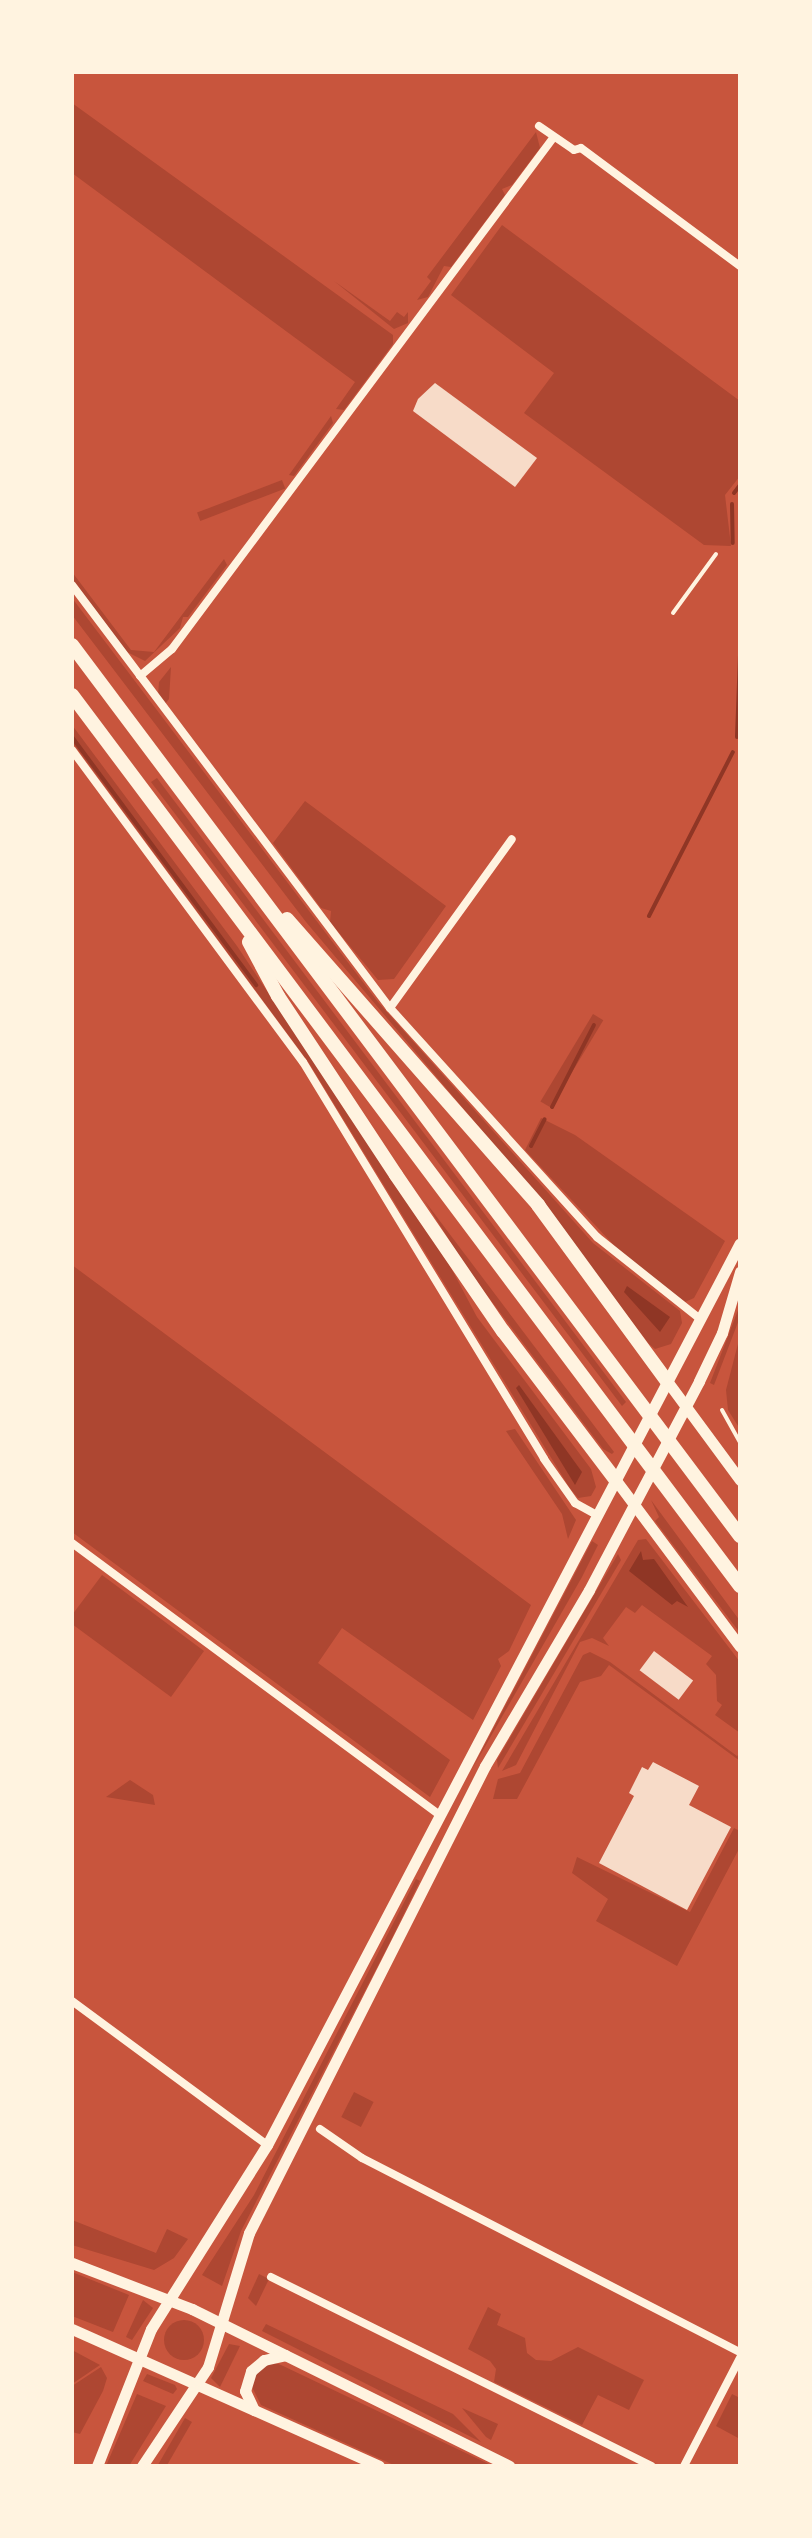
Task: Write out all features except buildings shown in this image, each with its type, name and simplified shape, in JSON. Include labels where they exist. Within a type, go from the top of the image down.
[{"type":"highway","points":[[72,645],[740,1536]]},
{"type":"highway","points":[[72,695],[740,1586]]},
{"type":"highway","points":[[253,885],[324,956],[529,1194],[664,1388]]},
{"type":"highway","points":[[226,900],[278,996],[396,1175],[503,1331],[615,1479]]},
{"type":"main road","points":[[97,2466],[140,2357],[168,2300],[267,2145],[740,1243]]},
{"type":"main road","points":[[142,2466],[197,2384],[219,2343],[249,2233],[417,1906],[485,1766],[634,1505],[686,1407],[722,1333],[740,1272]]},
{"type":"main road","points":[[664,1388],[686,1407],[740,1480]]},
{"type":"main road","points":[[615,1479],[740,1647]]},
{"type":"main road","points":[[72,2263],[223,2324],[509,2466]]},
{"type":"main road","points":[[72,2329],[379,2466]]},
{"type":"main road","points":[[255,2411],[245,2391],[251,2371],[264,2360],[288,2355]]},
{"type":"street","points":[[539,126],[574,150],[581,148],[740,266]]},
{"type":"street","points":[[140,676],[172,649],[553,138]]},
{"type":"street","points":[[72,585],[390,1008],[597,1237],[700,1319]]},
{"type":"street","points":[[72,750],[303,1062],[552,1471],[575,1503],[597,1515]]},
{"type":"street","points":[[390,1008],[512,839]]},
{"type":"street","points":[[72,1543],[439,1815]]},
{"type":"street","points":[[72,2001],[267,2145]]},
{"type":"street","points":[[320,2129],[362,2158],[740,2355],[684,2466]]},
{"type":"street","points":[[271,2277],[652,2466]]},
{"type":"lane","points":[[673,613],[716,554]]},
{"type":"lane","points":[[722,1410],[740,1442]]},
{"type":"shaded area","points":[[72,103],[393,335],[393,344],[344,410],[336,409],[355,382],[72,173]]},
{"type":"shaded area","points":[[536,132],[540,148],[512,185],[502,189],[505,195],[451,267],[444,266],[428,297],[417,300],[431,281],[427,277]]},
{"type":"shaded area","points":[[502,225],[740,401],[740,476],[725,495],[731,546],[704,545],[524,413],[554,373],[451,295]]},
{"type":"shaded area","points":[[334,281],[390,321],[397,312],[404,317],[408,312],[408,323],[394,329]]},
{"type":"shaded area","points":[[331,416],[333,423],[294,476],[289,475]]},
{"type":"shaded area","points":[[282,480],[285,488],[200,521],[197,513]]},
{"type":"shaded area","points":[[224,559],[227,565],[188,617],[183,617],[180,628],[145,661],[127,652],[72,579],[72,572],[131,650],[154,652]]},
{"type":"shaded area","points":[[72,598],[378,1002],[593,1243],[680,1311],[682,1323],[671,1344],[655,1349],[649,1344],[526,1183],[306,922],[72,615]]},
{"type":"shaded area","points":[[171,667],[169,699],[165,704],[158,696],[159,682]]},
{"type":"shaded area","points":[[72,725],[237,946],[450,1266],[477,1317],[591,1469],[596,1487],[591,1496],[578,1498],[569,1487],[309,1063],[72,742]]},
{"type":"shaded area","points":[[157,778],[626,1402],[622,1406],[151,782]]},
{"type":"shaded area","points":[[305,801],[446,906],[394,979],[378,980],[330,922],[331,911],[321,908],[273,843]]},
{"type":"shaded area","points":[[593,1014],[603,1020],[551,1108],[540,1101]]},
{"type":"shaded area","points":[[541,1118],[575,1135],[725,1241],[694,1298],[685,1302],[623,1255],[525,1150]]},
{"type":"shaded area","points":[[424,1200],[614,1452],[612,1454],[603,1449],[468,1270]]},
{"type":"shaded area","points":[[72,1265],[531,1605],[509,1651],[498,1659],[501,1666],[473,1720],[342,1628],[318,1663],[450,1760],[430,1797],[72,1532]]},
{"type":"shaded area","points":[[627,1286],[670,1317],[660,1332],[624,1292]]},
{"type":"shaded area","points":[[740,1305],[740,1317],[714,1385],[710,1383]]},
{"type":"shaded area","points":[[740,1336],[740,1429],[728,1410],[726,1390]]},
{"type":"shaded area","points":[[519,1385],[582,1472],[575,1485],[516,1388]]},
{"type":"shaded area","points":[[515,1429],[576,1520],[568,1539],[562,1514],[506,1431]]},
{"type":"shaded area","points":[[651,1500],[740,1621],[740,1633],[655,1521],[659,1517]]},
{"type":"shaded area","points":[[646,1539],[740,1662],[740,1733],[715,1715],[722,1705],[717,1701],[716,1675],[706,1664],[712,1656],[642,1605],[635,1613],[626,1607],[603,1638],[609,1646],[592,1638],[580,1642],[516,1765],[502,1771],[638,1540]]},
{"type":"shaded area","points":[[592,1541],[598,1545],[582,1577],[471,1771]]},
{"type":"shaded area","points":[[641,1551],[643,1560],[654,1559],[688,1607],[677,1601],[672,1605],[629,1571]]},
{"type":"shaded area","points":[[618,1554],[621,1560],[498,1768],[497,1760]]},
{"type":"shaded area","points":[[102,1575],[204,1651],[171,1697],[72,1624],[72,1615]]},
{"type":"shaded area","points":[[590,1652],[610,1662],[737,1756],[740,1753],[740,1761],[609,1665],[601,1676],[580,1682],[517,1799],[493,1799],[498,1779],[520,1773],[583,1655]]},
{"type":"shaded area","points":[[130,1780],[153,1795],[155,1805],[106,1797]]},
{"type":"shaded area","points":[[734,1828],[740,1831],[740,1847],[677,1966],[596,1921],[608,1899],[572,1873],[577,1857],[690,1912]]},
{"type":"shaded area","points":[[416,1879],[420,1881],[388,1946],[241,2231],[222,2286],[202,2275],[254,2195]]},
{"type":"shaded area","points":[[354,2092],[374,2102],[361,2127],[341,2117]]},
{"type":"shaded area","points":[[72,2220],[156,2253],[167,2229],[188,2239],[174,2258],[154,2270],[72,2245]]},
{"type":"shaded area","points":[[72,2272],[129,2295],[113,2332],[72,2316]]},
{"type":"shaded area","points":[[259,2274],[269,2279],[256,2306],[248,2298]]},
{"type":"shaded area","points":[[143,2300],[153,2308],[132,2340],[126,2337]]},
{"type":"shaded area","points":[[488,2307],[501,2314],[497,2325],[525,2338],[527,2353],[536,2360],[551,2361],[578,2347],[644,2380],[629,2410],[598,2395],[582,2425],[494,2382],[496,2369],[490,2361],[468,2349]]},
{"type":"shaded area","points":[[184,2320],[198,2326],[204,2340],[198,2354],[184,2360],[170,2354],[164,2340],[170,2326]]},
{"type":"shaded area","points":[[266,2324],[453,2414],[481,2442],[262,2331]]},
{"type":"shaded area","points":[[229,2344],[240,2346],[220,2387],[211,2378]]},
{"type":"shaded area","points":[[72,2350],[100,2365],[72,2384]]},
{"type":"shaded area","points":[[272,2362],[493,2466],[396,2466],[261,2405],[251,2385],[258,2371]]},
{"type":"shaded area","points":[[101,2367],[107,2378],[103,2391],[80,2434],[72,2432],[72,2386]]},
{"type":"shaded area","points":[[147,2374],[175,2385],[177,2389],[173,2394],[143,2381]]},
{"type":"shaded area","points":[[137,2394],[166,2406],[129,2466],[106,2466]]},
{"type":"shaded area","points":[[732,2394],[740,2398],[740,2439],[716,2426]]},
{"type":"shaded area","points":[[462,2408],[498,2424],[491,2440],[486,2437]]},
{"type":"shaded area","points":[[185,2418],[192,2422],[167,2466],[157,2466]]},
{"type":"waterway","points":[[734,493],[740,485]]},
{"type":"waterway","points":[[732,504],[733,543]]},
{"type":"waterway","points":[[737,737],[740,655]]},
{"type":"waterway","points":[[72,737],[256,985]]},
{"type":"waterway","points":[[649,916],[733,752]]},
{"type":"waterway","points":[[552,1107],[594,1025]]},
{"type":"waterway","points":[[531,1146],[545,1119]]}]
